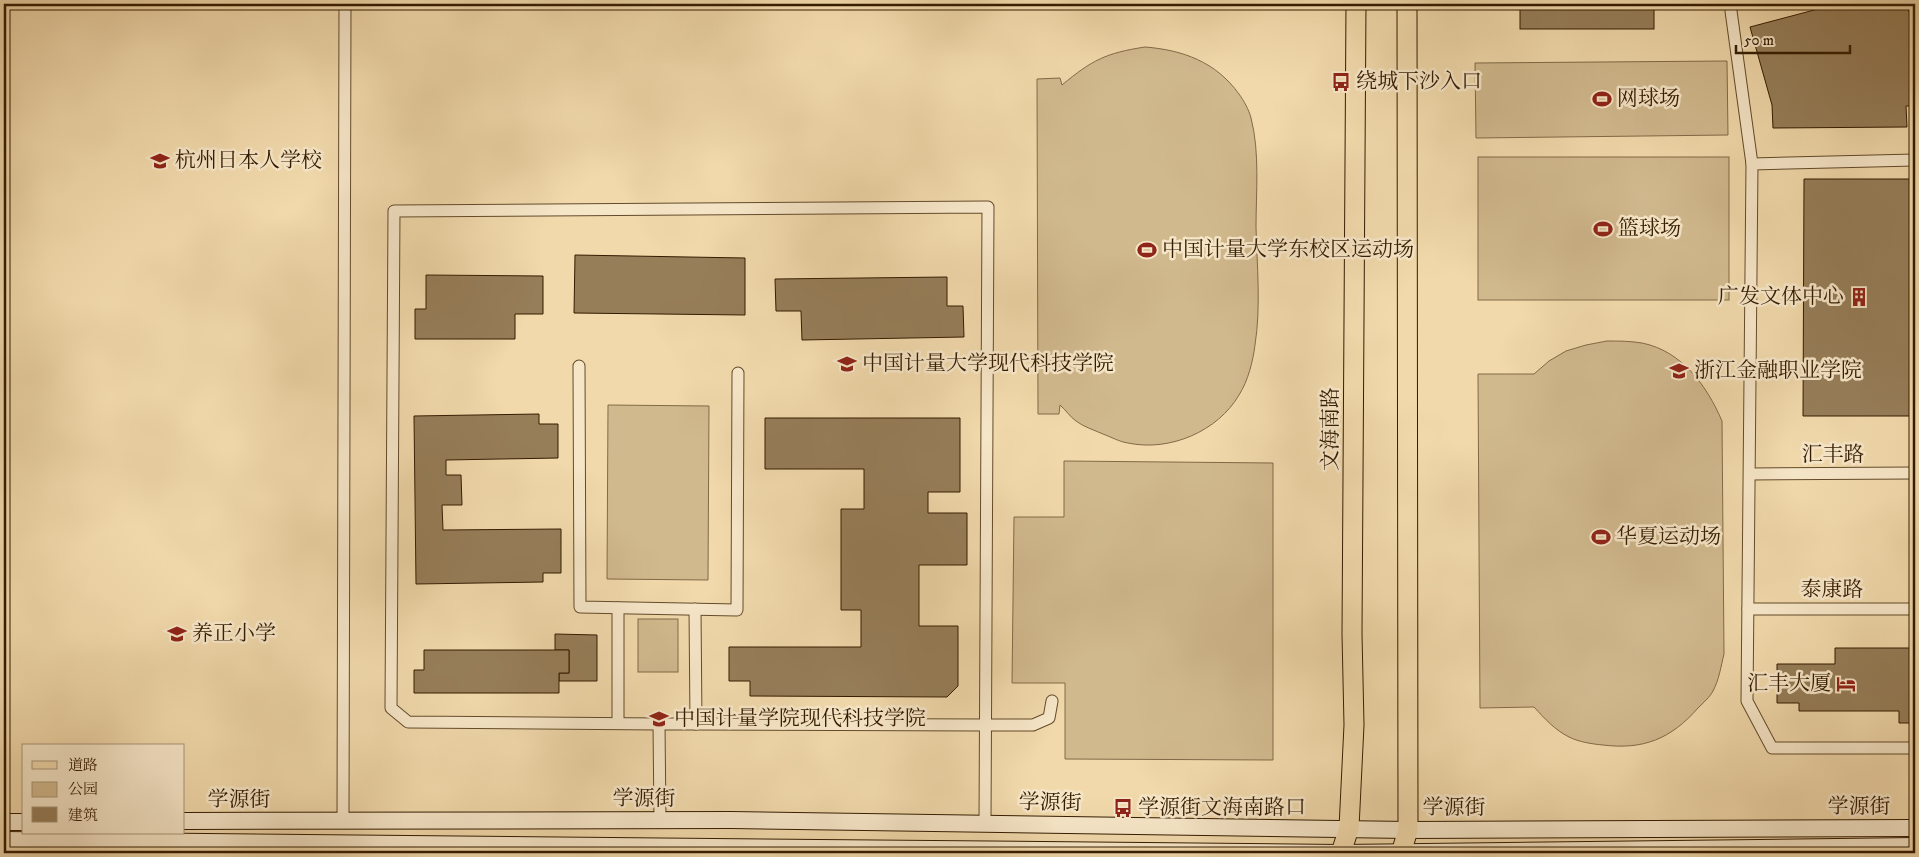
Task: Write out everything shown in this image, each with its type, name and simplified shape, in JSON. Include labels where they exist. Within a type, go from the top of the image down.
[{"type":"main road","name":"文海南路","points":[[1341,853],[1349,828],[1354,725],[1352,634],[1356,4]]},
{"type":"main road","points":[[1401,853],[1408,830],[1407,4]]},
{"type":"main road","name":"学源街","points":[[185,822],[660,820],[1408,830],[1915,828]]},
{"type":"main road","points":[[4,822],[22,822]]},
{"type":"main road","points":[[4,840],[1341,853],[1915,846]]},
{"type":"street","points":[[343,821],[345,4]]},
{"type":"street","points":[[1731,11],[1752,164],[1747,701],[1772,748],[1915,748]]},
{"type":"street","points":[[1752,164],[1915,160]]},
{"type":"street","points":[[985,824],[986,725],[988,207],[394,211],[391,708],[408,722],[659,724],[986,725],[1033,725],[1049,718],[1052,701]]},
{"type":"street","points":[[579,366],[580,607],[737,610],[738,373]]},
{"type":"street","name":"汇丰路","points":[[1750,474],[1915,473]]},
{"type":"street","points":[[618,608],[618,723]]},
{"type":"street","points":[[695,609],[696,724]]},
{"type":"street","name":"泰康路","points":[[1748,609],[1915,609]]},
{"type":"street","points":[[659,724],[660,820]]},
{"type":"green space","name":"中国计量大学东校区运动场","points":[[1145,47],[1172,51],[1209,66],[1230,83],[1248,109],[1254,131],[1257,159],[1258,301],[1257,331],[1251,364],[1242,389],[1230,408],[1219,419],[1191,436],[1176,441],[1144,445],[1122,442],[1086,427],[1074,419],[1060,405],[1059,414],[1038,414],[1037,79],[1060,78],[1062,85],[1082,69],[1100,59],[1120,52]]},
{"type":"green space","name":"网球场","points":[[1727,61],[1728,135],[1476,138],[1475,63]]},
{"type":"green space","name":"篮球场","points":[[1478,157],[1729,157],[1729,300],[1478,300]]},
{"type":"green space","name":"华夏运动场","points":[[1607,341],[1642,343],[1656,347],[1681,362],[1701,383],[1722,421],[1724,654],[1718,678],[1710,695],[1677,728],[1655,740],[1631,746],[1599,745],[1573,739],[1555,728],[1534,707],[1480,708],[1478,374],[1534,374],[1549,361],[1566,351]]},
{"type":"green space","points":[[608,405],[709,406],[708,580],[607,579]]},
{"type":"green space","points":[[1064,461],[1273,463],[1273,760],[1065,759],[1065,683],[1012,683],[1014,517],[1064,517]]},
{"type":"green space","points":[[638,619],[678,619],[678,672],[638,672]]},
{"type":"building","points":[[1837,4],[1904,4],[1915,21],[1915,106],[1906,106],[1907,127],[1773,128],[1772,105],[1750,27]]},
{"type":"building","points":[[1520,8],[1654,8],[1654,29],[1520,29]]},
{"type":"building","name":"广发文体中心","points":[[1804,179],[1915,179],[1915,416],[1803,416]]},
{"type":"building","points":[[575,255],[745,258],[745,315],[574,313]]},
{"type":"building","points":[[426,275],[543,276],[543,314],[515,314],[515,339],[415,339],[415,309],[426,309]]},
{"type":"building","points":[[947,277],[947,306],[963,306],[964,337],[802,340],[801,311],[776,311],[775,279]]},
{"type":"building","points":[[539,414],[539,424],[558,424],[558,458],[446,460],[446,475],[461,475],[462,505],[442,505],[443,530],[561,529],[561,573],[543,573],[543,582],[416,584],[414,416]]},
{"type":"building","points":[[765,418],[960,418],[960,492],[928,492],[928,513],[967,513],[967,565],[919,565],[919,626],[958,626],[958,686],[947,697],[750,696],[750,681],[729,681],[729,647],[861,647],[861,610],[841,610],[841,509],[864,509],[864,469],[765,469]]},
{"type":"building","points":[[555,634],[597,635],[597,681],[559,681],[559,673],[569,673],[569,650],[555,650]]},
{"type":"building","name":"汇丰大厦","points":[[1835,648],[1915,648],[1915,734],[1912,734],[1912,723],[1899,723],[1899,711],[1799,711],[1799,703],[1777,703],[1777,664],[1835,664]]},
{"type":"building","points":[[424,650],[569,650],[569,673],[559,673],[559,693],[414,693],[414,670],[424,670]]},
{"type":"place","name":"绕城下沙入口","points":[[1341,82]]},
{"type":"place","name":"网球场","points":[[1602,99]]},
{"type":"place","name":"杭州日本人学校","points":[[160,161]]},
{"type":"place","name":"篮球场","points":[[1603,229]]},
{"type":"place","name":"中国计量大学东校区运动场","points":[[1147,250]]},
{"type":"place","name":"广发文体中心","points":[[1859,297]]},
{"type":"place","name":"中国计量大学现代科技学院","points":[[847,364]]},
{"type":"place","name":"浙江金融职业学院","points":[[1679,371]]},
{"type":"place","name":"华夏运动场","points":[[1601,537]]},
{"type":"place","name":"养正小学","points":[[177,634]]},
{"type":"place","name":"汇丰大厦","points":[[1846,684]]},
{"type":"place","name":"中国计量学院现代科技学院","points":[[659,719]]},
{"type":"place","name":"学源街文海南路口","points":[[1123,808]]}]
